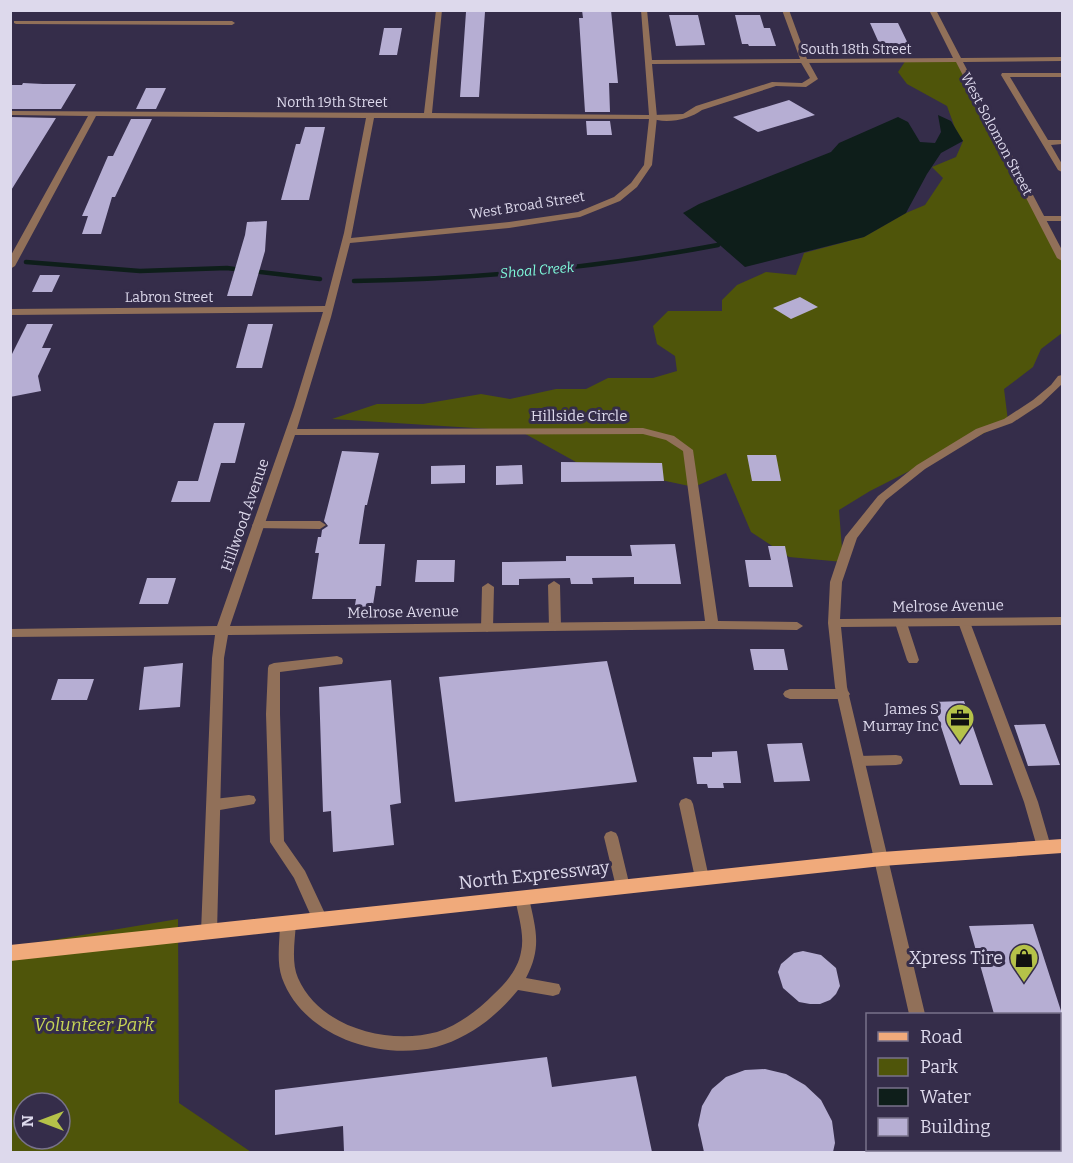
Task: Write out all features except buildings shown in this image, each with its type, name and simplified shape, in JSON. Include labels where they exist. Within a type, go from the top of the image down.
[{"type":"main road","name":"North Expressway","points":[[10,953],[882,859],[1053,847]]},
{"type":"street","points":[[13,25],[25,10]]},
{"type":"street","points":[[428,116],[439,10]]},
{"type":"street","name":"West Broad Street","points":[[346,241],[509,225],[580,214],[617,199],[634,185],[648,165],[653,117],[644,10]]},
{"type":"street","points":[[785,10],[804,61]]},
{"type":"street","name":"West Solomon Street","points":[[932,10],[1062,258]]},
{"type":"street","points":[[13,25],[232,23]]},
{"type":"street","name":"South 18th Street","points":[[650,62],[1062,59]]},
{"type":"street","name":"North 19th Street","points":[[10,113],[676,118],[693,114],[699,108],[775,84],[803,85],[814,80],[804,61]]},
{"type":"street","points":[[1062,75],[1005,75],[1062,170]]},
{"type":"street","points":[[10,266],[93,114]]},
{"type":"street","name":"Hillwood Avenue","points":[[209,932],[222,630],[328,309],[346,241],[370,116]]},
{"type":"street","points":[[1046,143],[1062,142]]},
{"type":"street","points":[[1042,219],[1062,219]]},
{"type":"street","name":"Labron Street","points":[[10,312],[328,309]]},
{"type":"street","points":[[916,1013],[843,694],[834,623],[837,582],[851,537],[882,498],[921,466],[980,431],[1008,421],[1037,402],[1062,378]]},
{"type":"street","name":"Hillside Circle","points":[[289,432],[643,431],[670,438],[688,450],[712,625]]},
{"type":"street","points":[[258,525],[320,525]]},
{"type":"street","points":[[554,585],[555,627]]},
{"type":"street","points":[[488,587],[488,627]]},
{"type":"street","name":"Melrose Avenue","points":[[834,623],[1062,621]]},
{"type":"street","points":[[964,622],[1030,802],[1053,847]]},
{"type":"street","points":[[901,623],[913,660]]},
{"type":"street","name":"Melrose Avenue","points":[[10,633],[796,626]]},
{"type":"street","points":[[320,920],[300,875],[278,842],[273,714],[274,668],[337,661]]},
{"type":"street","points":[[790,694],[843,694]]},
{"type":"street","points":[[859,761],[896,760]]},
{"type":"street","points":[[214,805],[249,801]]},
{"type":"street","points":[[687,804],[702,878]]},
{"type":"street","points":[[611,837],[623,887]]},
{"type":"street","points":[[288,923],[289,976],[302,1001],[324,1021],[361,1037],[395,1043],[425,1042],[458,1031],[492,1006],[516,983],[529,951],[522,898]]},
{"type":"street","points":[[516,983],[553,989]]},
{"type":"green space","points":[[906,60],[958,60],[1062,258],[1062,333],[1041,349],[1033,367],[1004,389],[1008,421],[870,491],[839,510],[843,562],[789,557],[751,532],[726,473],[694,487],[576,462],[520,431],[332,419],[377,404],[423,404],[481,394],[510,399],[556,389],[586,389],[608,378],[653,378],[677,371],[675,356],[657,344],[653,326],[668,311],[722,311],[722,300],[737,285],[766,272],[796,275],[804,253],[864,237],[925,205],[943,178],[932,167],[956,157],[963,141],[955,128],[947,106],[907,84],[898,72]]},
{"type":"green space","name":"Volunteer Park","points":[[178,919],[179,1103],[251,1152],[11,1152],[11,947]]},
{"type":"water","points":[[938,115],[951,121],[963,141],[941,153],[906,213],[864,237],[745,267],[683,213],[699,204],[831,152],[839,143],[898,117],[908,122],[920,142],[935,143],[941,132]]},
{"type":"waterway","name":"Shoal Creek","points":[[354,281],[446,278],[537,271],[627,260],[718,245]]},
{"type":"waterway","name":"Shoal Creek","points":[[26,262],[140,271],[227,268],[242,270]]},
{"type":"waterway","name":"Shoal Creek","points":[[252,271],[320,279]]},
{"type":"place","name":"James S Murray Inc","points":[[960,744]]},
{"type":"place","name":"Xpress Tire","points":[[1024,984]]}]
